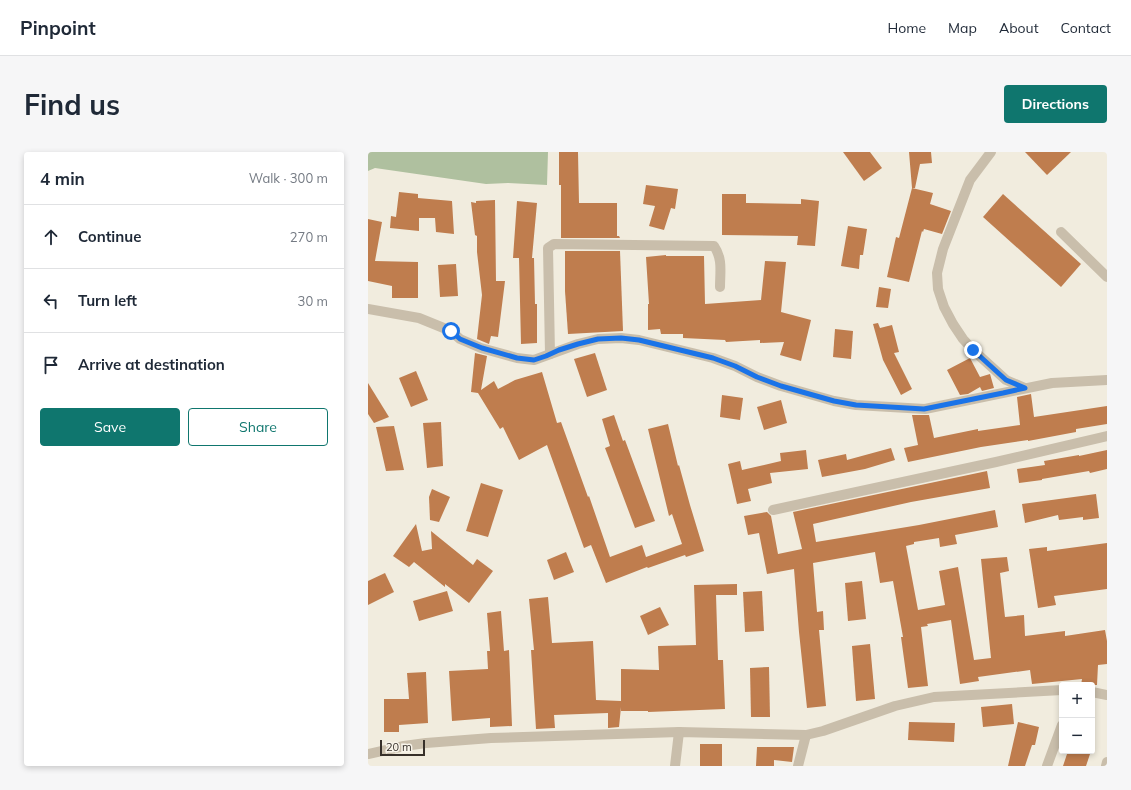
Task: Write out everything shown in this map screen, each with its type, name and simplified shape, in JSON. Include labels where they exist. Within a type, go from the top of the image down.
[{"type":"street","points":[[991,152],[970,180],[943,249],[938,273],[938,289],[944,307],[963,339],[1006,380],[1025,388]]},
{"type":"street","points":[[1061,232],[1107,277]]},
{"type":"street","points":[[550,354],[548,248],[554,244],[714,246],[720,259],[720,287]]},
{"type":"street","points":[[368,310],[419,318],[451,331],[460,339],[482,348],[517,358],[534,360],[559,350],[598,339],[621,338],[639,340],[713,358],[781,386],[834,401],[856,405],[924,409],[1052,383],[1107,380]]},
{"type":"street","points":[[773,510],[996,462],[1107,436]]},
{"type":"street","points":[[368,754],[395,747],[490,738],[679,732],[806,735],[823,731],[895,706],[934,697],[1059,690]]},
{"type":"street","points":[[1095,693],[1107,696]]},
{"type":"street","points":[[675,766],[679,732]]},
{"type":"street","points":[[1047,766],[1059,733]]},
{"type":"street","points":[[798,766],[806,735]]},
{"type":"street","points":[[1106,766],[1107,762]]},
{"type":"green space","points":[[368,152],[548,152],[547,185],[508,183],[486,184],[375,168],[368,171]]},
{"type":"building","points":[[559,152],[578,152],[579,203],[617,203],[617,236],[620,238],[561,238],[561,185],[559,185]]},
{"type":"building","points":[[843,152],[870,152],[882,168],[864,181]]},
{"type":"building","points":[[909,152],[931,152],[932,163],[920,164],[915,188],[912,188]]},
{"type":"building","points":[[1025,152],[1071,152],[1047,175]]},
{"type":"building","points":[[646,185],[678,189],[675,209],[671,208],[664,230],[649,226],[655,206],[643,204]]},
{"type":"building","points":[[912,188],[933,193],[930,204],[951,211],[942,234],[924,229],[923,232],[922,231],[909,282],[887,277],[896,237],[899,238]]},
{"type":"building","points":[[399,192],[418,194],[418,198],[452,201],[454,234],[436,232],[435,218],[419,218],[419,231],[390,228],[391,216],[396,217]]},
{"type":"building","points":[[722,194],[746,194],[746,203],[801,204],[801,199],[819,201],[815,246],[797,245],[798,236],[722,235]]},
{"type":"building","points":[[1003,194],[1081,264],[1061,287],[983,217]]},
{"type":"building","points":[[495,200],[496,281],[505,281],[498,337],[491,336],[489,344],[477,339],[482,295],[477,252],[477,236],[475,235],[471,202],[476,203],[476,201]]},
{"type":"building","points":[[517,201],[537,203],[532,258],[534,258],[535,304],[537,304],[537,343],[521,344],[519,258],[513,258]]},
{"type":"building","points":[[368,219],[382,222],[375,261],[418,262],[418,298],[392,298],[392,286],[368,281]]},
{"type":"building","points":[[848,226],[867,229],[863,255],[860,255],[859,269],[841,266]]},
{"type":"building","points":[[565,251],[620,251],[623,331],[568,334],[565,291]]},
{"type":"building","points":[[666,255],[704,256],[705,304],[761,300],[765,261],[786,262],[781,312],[811,320],[801,361],[780,355],[784,342],[760,343],[760,340],[726,342],[725,340],[683,338],[683,334],[661,334],[660,329],[648,330],[649,304],[646,257]]},
{"type":"building","points":[[456,264],[458,296],[440,297],[438,265]]},
{"type":"building","points":[[879,287],[891,289],[888,308],[876,307]]},
{"type":"building","points":[[878,323],[880,328],[892,325],[899,352],[894,353],[912,389],[901,395],[883,360],[873,324]]},
{"type":"building","points":[[835,329],[853,331],[851,359],[833,357]]},
{"type":"building","points":[[475,353],[487,356],[481,390],[494,381],[498,389],[515,380],[542,372],[557,423],[561,422],[610,557],[642,545],[646,557],[682,544],[672,514],[669,516],[648,429],[668,424],[678,466],[679,465],[704,551],[686,557],[685,555],[648,568],[647,567],[606,583],[591,545],[584,548],[547,445],[519,460],[503,427],[500,429],[478,393],[471,392]]},
{"type":"building","points":[[595,353],[607,390],[587,397],[574,359]]},
{"type":"building","points":[[970,358],[980,377],[990,374],[994,388],[982,391],[980,387],[968,394],[960,395],[947,370]]},
{"type":"building","points":[[416,371],[428,400],[411,407],[399,378]]},
{"type":"building","points":[[368,383],[389,417],[374,423],[368,414]]},
{"type":"building","points":[[1031,394],[1034,417],[1107,406],[1107,424],[1076,429],[1076,432],[1028,441],[981,447],[908,462],[904,448],[918,445],[912,415],[929,415],[934,438],[978,429],[978,431],[1020,425],[1017,397]]},
{"type":"building","points":[[722,395],[743,398],[740,420],[720,417]]},
{"type":"building","points":[[781,400],[787,423],[764,430],[757,407]]},
{"type":"building","points":[[614,415],[623,441],[625,440],[655,521],[635,528],[605,448],[610,446],[602,419]]},
{"type":"building","points":[[441,422],[443,466],[427,468],[423,423]]},
{"type":"building","points":[[394,426],[404,470],[386,471],[376,427]]},
{"type":"building","points":[[891,448],[895,460],[865,469],[822,477],[818,460],[846,454],[847,460]]},
{"type":"building","points":[[806,450],[808,469],[770,473],[772,483],[748,489],[751,501],[737,504],[728,464],[740,461],[742,470],[781,461],[780,453]]},
{"type":"building","points":[[1107,450],[1107,469],[1090,473],[1089,471],[1019,483],[1017,469],[1045,465],[1044,461]]},
{"type":"building","points":[[987,471],[990,488],[911,502],[813,524],[816,542],[919,525],[995,510],[998,527],[955,535],[957,544],[940,547],[939,538],[914,542],[914,544],[906,546],[918,610],[945,605],[939,571],[958,567],[974,660],[991,658],[981,559],[1007,557],[1009,571],[1000,573],[1005,617],[1024,615],[1025,636],[1065,631],[1065,636],[1105,630],[1107,641],[1107,664],[1098,665],[1097,685],[1095,685],[1095,682],[1082,682],[1082,679],[1032,684],[1030,670],[978,677],[979,681],[960,684],[951,620],[927,624],[928,626],[921,627],[928,686],[908,688],[901,637],[903,637],[893,581],[880,583],[875,552],[813,563],[817,612],[823,611],[824,630],[819,630],[826,706],[807,708],[794,569],[767,574],[759,533],[748,535],[744,516],[767,512],[771,516],[778,554],[802,549],[793,512]]},
{"type":"building","points":[[481,483],[503,490],[488,537],[466,531]]},
{"type":"building","points":[[432,489],[450,497],[439,522],[430,520],[429,497]]},
{"type":"building","points":[[1096,494],[1099,518],[1083,520],[1083,517],[1059,520],[1058,515],[1025,523],[1022,504]]},
{"type":"building","points":[[416,524],[422,551],[432,549],[431,531],[473,565],[477,559],[493,571],[469,603],[445,584],[445,587],[414,562],[409,567],[393,556]]},
{"type":"building","points":[[1107,543],[1107,589],[1054,596],[1056,605],[1038,608],[1029,549],[1047,547],[1047,551]]},
{"type":"building","points":[[566,552],[574,572],[554,580],[547,560]]},
{"type":"building","points":[[385,573],[394,592],[368,605],[368,581]]},
{"type":"building","points":[[862,581],[866,619],[848,621],[845,583]]},
{"type":"building","points":[[737,584],[737,595],[716,595],[718,660],[723,660],[725,709],[648,712],[621,711],[621,707],[619,727],[608,728],[608,713],[554,715],[555,728],[536,729],[531,650],[534,650],[529,599],[548,597],[552,643],[593,641],[596,700],[621,701],[621,669],[659,670],[658,646],[696,645],[694,585]]},
{"type":"building","points":[[447,591],[453,611],[419,621],[413,601]]},
{"type":"building","points":[[762,591],[764,631],[745,632],[743,592]]},
{"type":"building","points":[[660,607],[669,625],[648,635],[640,616]]},
{"type":"building","points":[[501,611],[504,651],[509,650],[512,726],[490,727],[490,718],[452,721],[449,671],[488,669],[487,651],[490,651],[487,613]]},
{"type":"building","points":[[870,644],[875,699],[856,701],[852,646]]},
{"type":"building","points":[[769,667],[770,717],[751,717],[750,668]]},
{"type":"building","points":[[426,672],[428,723],[399,725],[399,732],[384,732],[384,699],[409,699],[407,673]]},
{"type":"building","points":[[1012,704],[1014,724],[983,727],[981,707]]},
{"type":"building","points":[[909,722],[955,723],[954,742],[908,740]]},
{"type":"building","points":[[1018,722],[1039,727],[1035,745],[1032,745],[1025,766],[1008,766]]},
{"type":"building","points":[[700,744],[722,744],[722,766],[700,766]]},
{"type":"building","points":[[757,747],[794,747],[792,762],[774,760],[774,766],[756,766]]},
{"type":"building","points":[[1067,754],[1090,754],[1086,766],[1063,766]]},
{"type":"route","points":[[451,331],[460,339],[482,348],[517,358],[534,360],[559,350],[598,339],[621,338],[639,340],[713,358],[781,386],[834,401],[856,405],[924,409],[1025,388],[1006,380],[973,350]]}]
